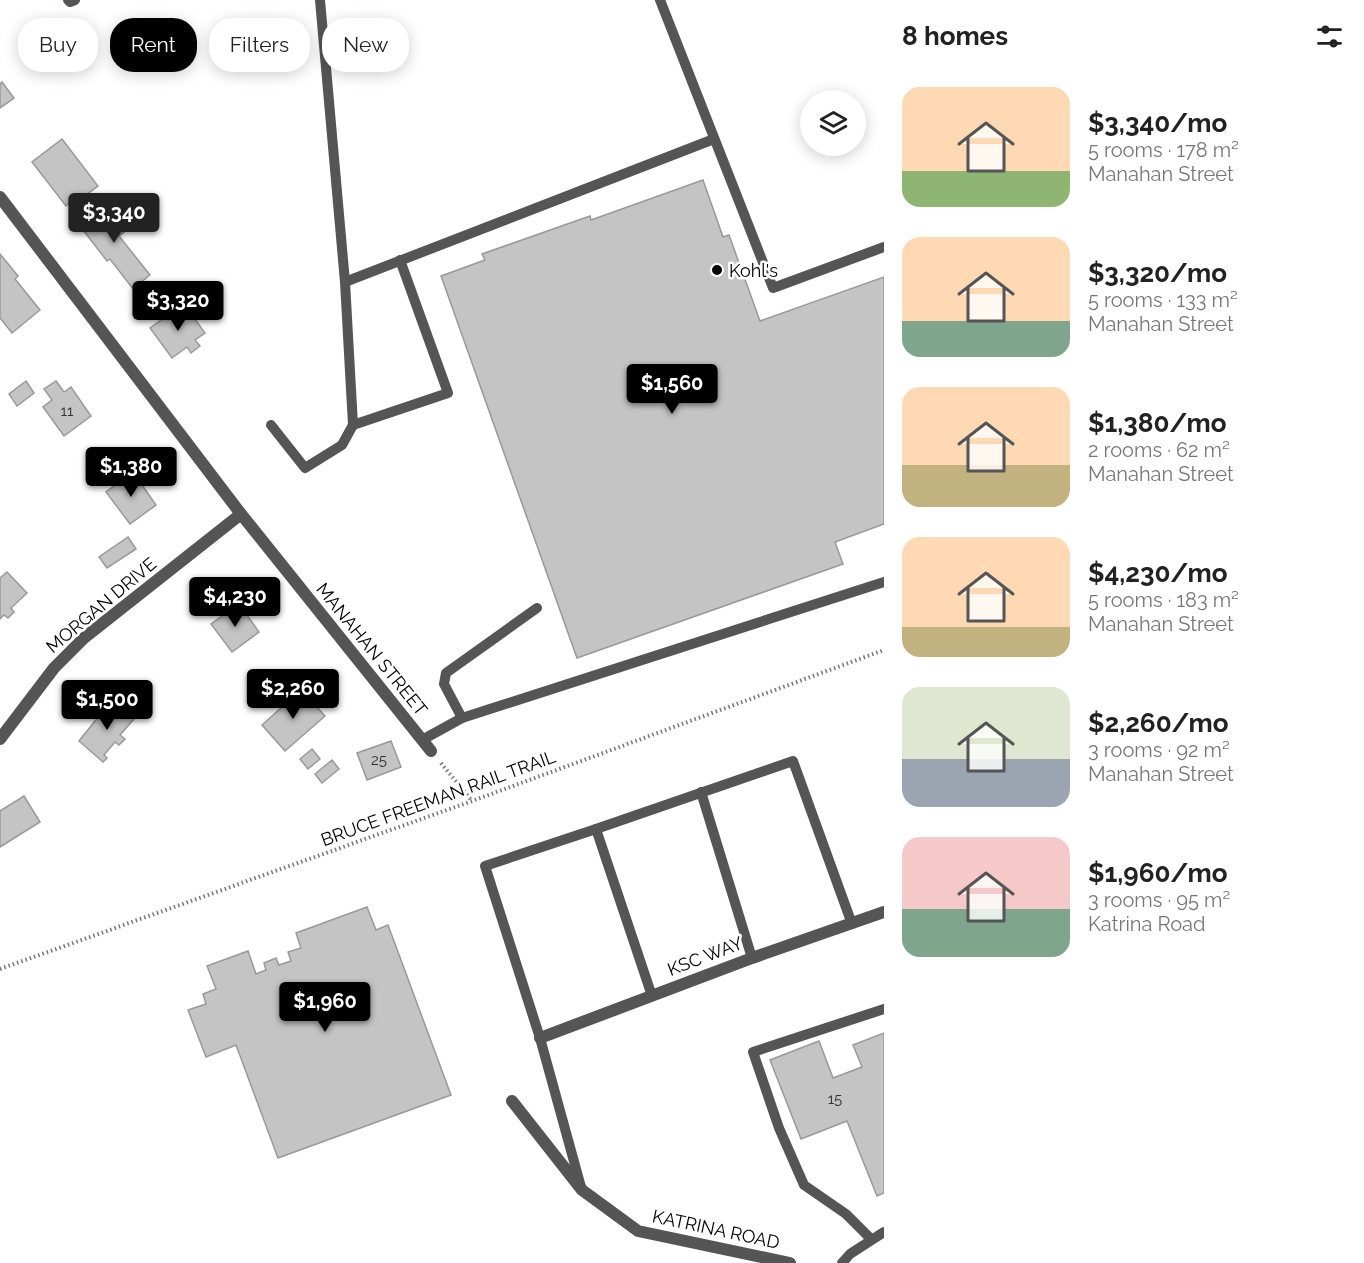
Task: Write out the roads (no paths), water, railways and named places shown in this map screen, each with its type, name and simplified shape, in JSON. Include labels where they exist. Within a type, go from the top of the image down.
[{"type":"street","name":"MANAHAN STREET","points":[[0,197],[240,514],[431,751]]},
{"type":"street","name":"MORGAN DRIVE","points":[[0,739],[54,668],[84,638],[240,514]]},
{"type":"street","name":"KSC WAY","points":[[540,1038],[752,958],[884,912]]},
{"type":"street","name":"KATRINA ROAD","points":[[512,1101],[582,1190],[638,1231],[790,1263]]},
{"type":"lane","points":[[68,0],[70,2],[75,0]]},
{"type":"lane","points":[[271,425],[305,468],[342,445],[353,425],[345,282],[320,0]]},
{"type":"lane","points":[[660,0],[773,288],[884,247]]},
{"type":"lane","points":[[345,282],[714,139]]},
{"type":"lane","points":[[353,425],[448,393],[400,260]]},
{"type":"lane","points":[[422,740],[462,718],[884,582]]},
{"type":"lane","points":[[462,718],[444,684],[446,673],[537,608]]},
{"type":"lane","points":[[582,1190],[540,1038],[485,866],[793,761],[852,924]]},
{"type":"lane","points":[[701,792],[752,958]]},
{"type":"lane","points":[[596,829],[652,996]]},
{"type":"lane","points":[[871,1239],[846,1214],[804,1185],[779,1128],[753,1052],[884,1009]]},
{"type":"lane","points":[[842,1263],[850,1254],[884,1232]]},
{"type":"place","name":"Kohl's","points":[[717,270]]}]
